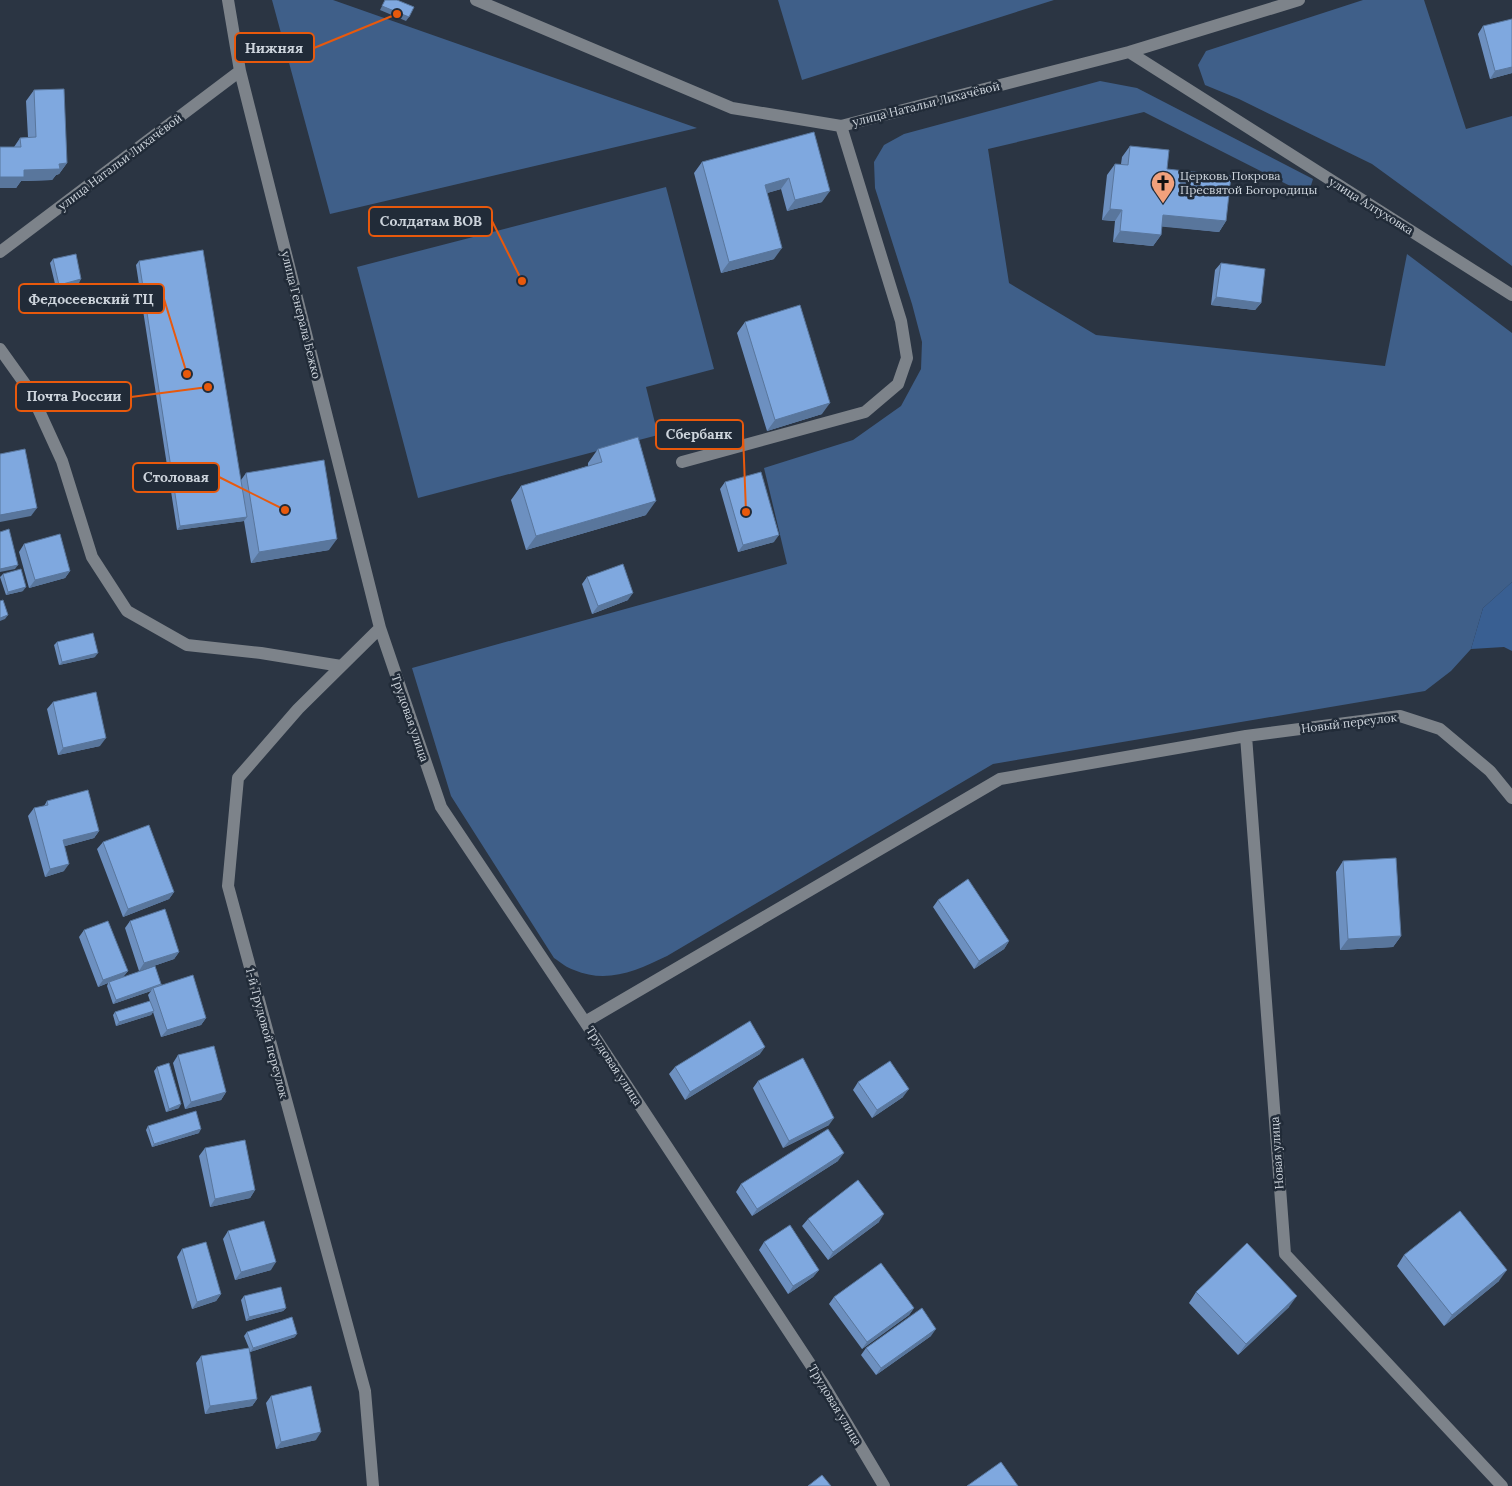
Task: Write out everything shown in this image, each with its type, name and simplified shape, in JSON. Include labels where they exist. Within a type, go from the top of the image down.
[{"type":"street","name":"улица Генерала Бежко","points":[[228,0],[240,71],[380,628]]},
{"type":"street","name":"улица Натальи Лихачёвой","points":[[476,0],[732,108],[841,126],[1129,52],[1299,0]]},
{"type":"street","name":"улица Алтуховка","points":[[1129,52],[1512,295]]},
{"type":"street","name":"улица Натальи Лихачёвой","points":[[0,252],[240,71]]},
{"type":"street","points":[[682,462],[865,412],[898,384],[908,358],[901,321],[841,126]]},
{"type":"street","points":[[0,349],[30,391],[62,461],[92,557],[127,611],[188,645],[261,653],[342,666]]},
{"type":"street","name":"1-й Трудовой переулок","points":[[374,1486],[365,1391],[228,886],[238,778],[298,709],[380,628]]},
{"type":"street","name":"Трудовая улица","points":[[380,628],[441,807],[824,1385],[884,1486]]},
{"type":"street","name":"Новый переулок","points":[[585,1022],[1000,779],[1246,736],[1400,716],[1440,729],[1490,771],[1512,798]]},
{"type":"street","name":"Новая улица","points":[[1246,736],[1284,1254],[1502,1486]]},
{"type":"shaded area","points":[[272,0],[333,0],[697,128],[330,214]]},
{"type":"shaded area","points":[[778,0],[1054,0],[802,80]]},
{"type":"shaded area","points":[[1363,0],[1424,0],[1466,129],[1512,116],[1512,266],[1372,164],[1239,99],[1205,85],[1198,65],[1206,51]]},
{"type":"shaded area","points":[[1100,81],[1137,88],[1313,179],[1308,195],[1144,112],[988,149],[1009,283],[1096,335],[1385,366],[1407,254],[1512,333],[1512,582],[1483,608],[1471,649],[1451,671],[1425,691],[993,764],[667,956],[633,971],[610,976],[586,974],[571,969],[554,958],[451,796],[412,668],[787,564],[764,468],[853,440],[901,406],[921,369],[922,342],[912,304],[875,188],[874,162],[884,145],[904,134]]},
{"type":"shaded area","points":[[666,187],[714,369],[646,387],[658,435],[418,498],[357,267]]},
{"type":"shaded area","points":[[1512,582],[1512,651],[1504,647],[1471,649],[1483,608]]},
{"type":"building","points":[[385,0],[397,0],[414,7],[409,17],[382,6]]},
{"type":"building","points":[[1512,19],[1512,67],[1495,71],[1483,26]]},
{"type":"building","points":[[64,89],[67,163],[59,164],[60,169],[24,170],[24,177],[0,177],[0,147],[21,147],[20,138],[36,137],[34,90]]},
{"type":"building","points":[[814,132],[830,191],[795,200],[789,178],[765,185],[782,248],[729,262],[702,162]]},
{"type":"building","name":"Церковь Покрова Пресвятой Богородицы","points":[[1130,146],[1169,150],[1167,169],[1231,176],[1226,221],[1163,215],[1161,235],[1120,231],[1122,210],[1110,209],[1115,164],[1128,165]]},
{"type":"building","points":[[203,250],[247,517],[180,526],[139,261]]},
{"type":"building","points":[[76,254],[81,279],[59,285],[53,259]]},
{"type":"building","points":[[1221,263],[1265,269],[1261,303],[1216,297]]},
{"type":"building","points":[[800,305],[830,403],[775,420],[745,322]]},
{"type":"building","points":[[638,437],[656,501],[536,536],[521,486],[602,462],[598,449]]},
{"type":"building","points":[[25,449],[37,508],[0,515],[0,454]]},
{"type":"building","points":[[324,460],[337,539],[259,552],[246,473]]},
{"type":"building","points":[[761,472],[779,535],[743,545],[725,482]]},
{"type":"building","points":[[9,529],[18,565],[0,569],[0,532]]},
{"type":"building","points":[[60,534],[70,571],[35,580],[24,544]]},
{"type":"building","points":[[623,564],[633,593],[598,606],[587,577]]},
{"type":"building","points":[[21,569],[26,587],[8,592],[3,574]]},
{"type":"building","points":[[3,600],[8,615],[0,618],[0,601]]},
{"type":"building","points":[[93,633],[98,653],[62,662],[57,642]]},
{"type":"building","points":[[96,692],[106,738],[63,748],[53,702]]},
{"type":"building","points":[[88,790],[99,831],[63,840],[69,864],[50,869],[34,808],[48,805],[47,801]]},
{"type":"building","points":[[149,825],[174,892],[128,909],[103,842]]},
{"type":"building","points":[[1396,858],[1401,936],[1348,939],[1343,861]]},
{"type":"building","points":[[968,879],[1009,941],[979,961],[938,900]]},
{"type":"building","points":[[165,909],[179,952],[144,963],[130,921]]},
{"type":"building","points":[[108,921],[128,971],[103,980],[84,930]]},
{"type":"building","points":[[155,966],[161,984],[116,1000],[109,982]]},
{"type":"building","points":[[193,975],[206,1018],[167,1030],[153,988]]},
{"type":"building","points":[[150,1001],[154,1011],[119,1022],[115,1012]]},
{"type":"building","points":[[750,1021],[765,1047],[690,1092],[675,1067]]},
{"type":"building","points":[[214,1046],[226,1092],[191,1102],[178,1055]]},
{"type":"building","points":[[803,1058],[834,1118],[789,1141],[758,1081]]},
{"type":"building","points":[[890,1061],[909,1089],[877,1110],[858,1082]]},
{"type":"building","points":[[169,1063],[181,1104],[169,1109],[157,1067]]},
{"type":"building","points":[[196,1111],[201,1129],[154,1144],[148,1126]]},
{"type":"building","points":[[828,1129],[844,1153],[757,1209],[741,1184]]},
{"type":"building","points":[[245,1140],[255,1190],[215,1199],[205,1148]]},
{"type":"building","points":[[858,1180],[884,1214],[833,1252],[808,1219]]},
{"type":"building","points":[[1460,1211],[1507,1270],[1452,1315],[1404,1255]]},
{"type":"building","points":[[264,1221],[276,1262],[241,1272],[228,1231]]},
{"type":"building","points":[[790,1225],[819,1270],[793,1286],[764,1242]]},
{"type":"building","points":[[206,1242],[221,1294],[197,1302],[182,1249]]},
{"type":"building","points":[[1247,1243],[1297,1296],[1246,1344],[1196,1292]]},
{"type":"building","points":[[881,1263],[914,1308],[867,1342],[834,1297]]},
{"type":"building","points":[[281,1287],[286,1308],[249,1317],[244,1296]]},
{"type":"building","points":[[922,1308],[936,1329],[881,1368],[866,1348]]},
{"type":"building","points":[[292,1317],[297,1334],[253,1348],[247,1332]]},
{"type":"building","points":[[249,1348],[257,1399],[210,1406],[201,1356]]},
{"type":"building","points":[[311,1386],[321,1432],[281,1442],[271,1396]]},
{"type":"building","points":[[1001,1462],[1018,1486],[967,1486]]},
{"type":"building","points":[[822,1475],[831,1486],[808,1486]]},
{"type":"place","name":"Нижняя","points":[[397,14]]},
{"type":"place","name":"Церковь Покрова Пресвятой Богородицы","points":[[1163,204]]},
{"type":"place","name":"Солдатам ВОВ","points":[[522,281]]},
{"type":"place","name":"Федосеевский ТЦ","points":[[187,374]]},
{"type":"place","name":"Почта России","points":[[208,387]]},
{"type":"place","name":"Столовая","points":[[285,510]]},
{"type":"place","name":"Сбербанк","points":[[746,512]]}]
